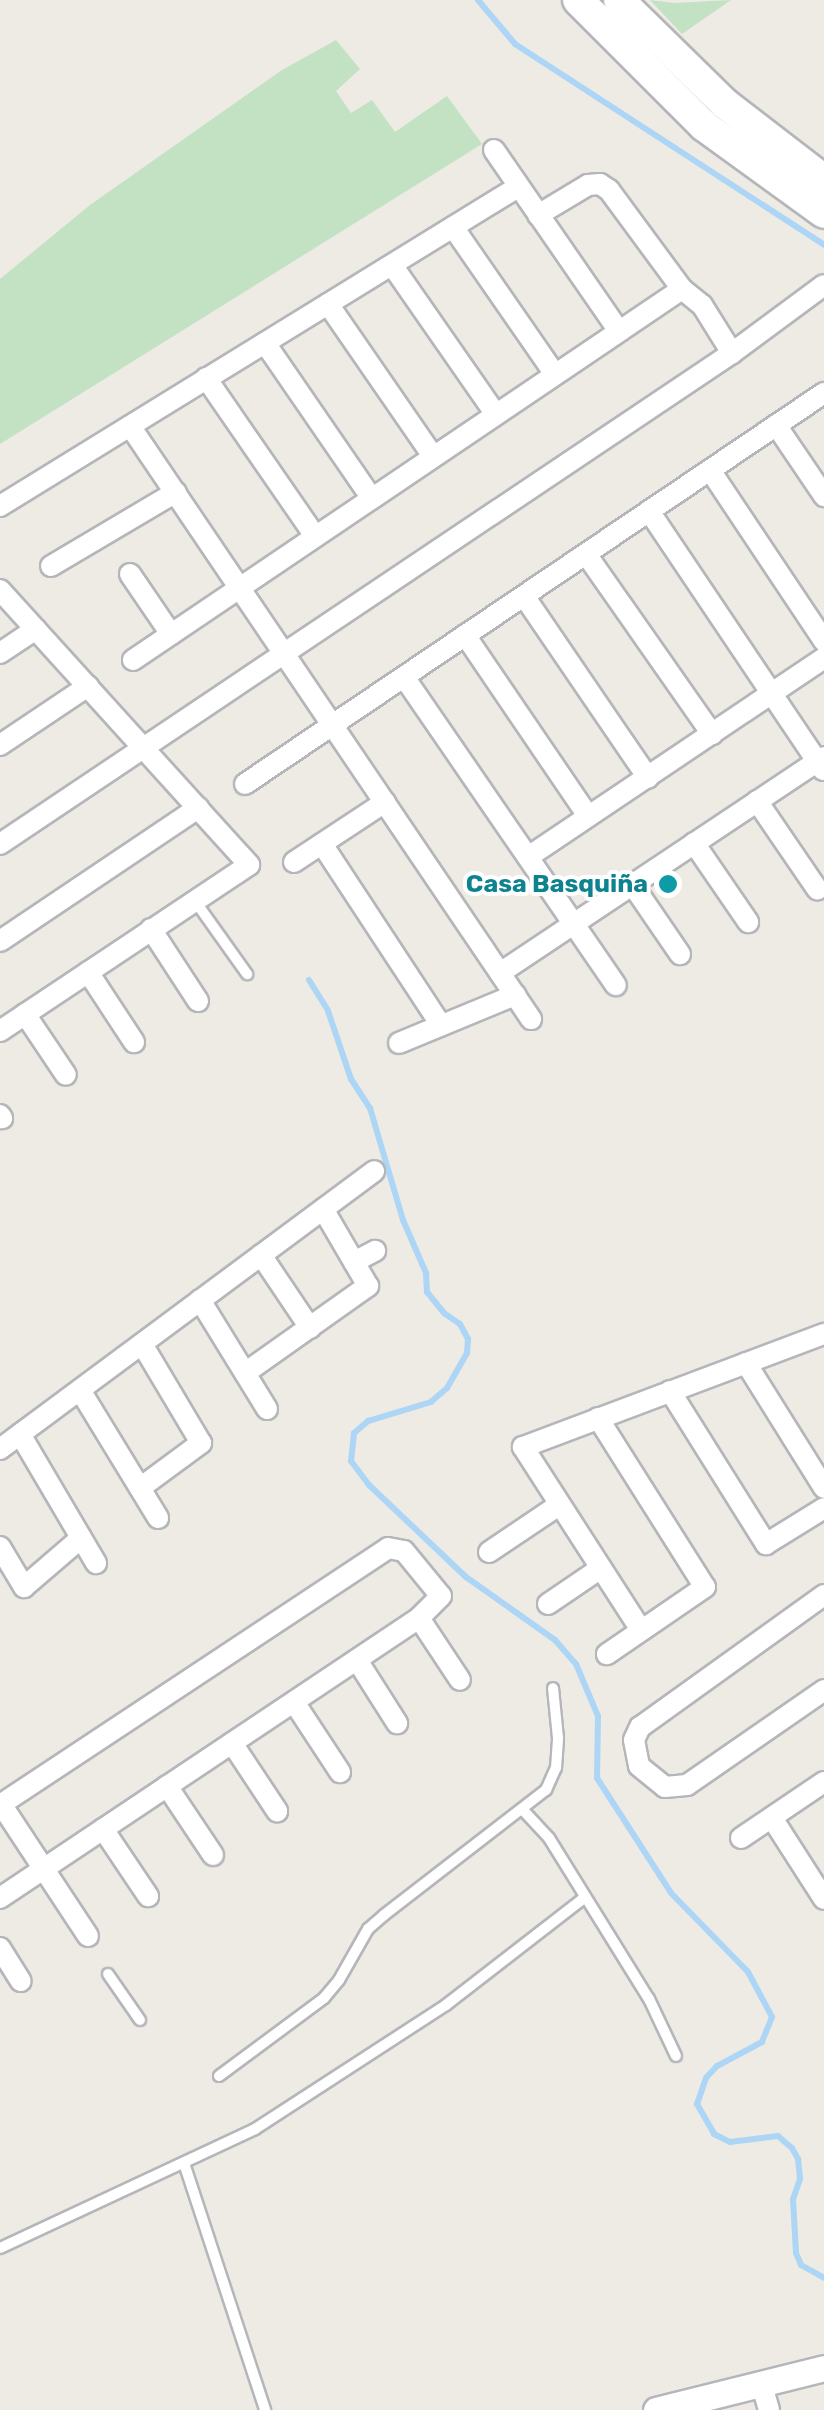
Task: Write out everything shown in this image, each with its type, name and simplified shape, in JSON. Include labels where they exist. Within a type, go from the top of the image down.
[{"type":"main road","points":[[578,0],[704,126],[824,213]]},
{"type":"main road","points":[[619,0],[724,102],[824,180]]},
{"type":"street","points":[[494,150],[618,330]]},
{"type":"street","points":[[538,215],[588,185],[600,184],[610,190],[682,288],[702,305],[732,353]]},
{"type":"street","points":[[0,506],[518,187]]},
{"type":"street","points":[[453,227],[554,373]]},
{"type":"street","points":[[392,265],[495,413]]},
{"type":"street","points":[[0,844],[732,353],[824,285]]},
{"type":"street","points":[[133,660],[682,288]]},
{"type":"street","points":[[328,304],[432,456]]},
{"type":"street","points":[[264,343],[371,497]]},
{"type":"street","points":[[206,378],[315,536]]},
{"type":"street","points":[[245,784],[824,393]]},
{"type":"street","points":[[776,425],[824,496]]},
{"type":"street","points":[[130,426],[531,1019]]},
{"type":"street","points":[[710,470],[824,640]]},
{"type":"street","points":[[51,566],[176,492]]},
{"type":"street","points":[[500,972],[757,801],[822,763],[650,511]]},
{"type":"street","points":[[586,554],[712,734]]},
{"type":"street","points":[[130,574],[171,634]]},
{"type":"street","points":[[0,590],[248,865],[0,1031]]},
{"type":"street","points":[[524,596],[648,778]]},
{"type":"street","points":[[0,653],[36,629]]},
{"type":"street","points":[[465,635],[588,816]]},
{"type":"street","points":[[528,857],[824,658]]},
{"type":"street","points":[[404,677],[616,986]]},
{"type":"street","points":[[0,744],[88,686]]},
{"type":"street","points":[[757,801],[817,888]]},
{"type":"street","points":[[294,862],[385,802]]},
{"type":"street","points":[[0,941],[198,808]]},
{"type":"street","points":[[694,842],[748,922]]},
{"type":"street","points":[[322,844],[441,1025]]},
{"type":"street","points":[[632,884],[680,954]]},
{"type":"street","points":[[151,929],[198,1001]]},
{"type":"street","points":[[88,972],[134,1042]]},
{"type":"street","points":[[398,1043],[516,995]]},
{"type":"street","points":[[26,1014],[66,1075]]},
{"type":"street","points":[[0,1450],[374,1172]]},
{"type":"street","points":[[245,1373],[368,1286],[323,1209]]},
{"type":"street","points":[[354,1262],[375,1250]]},
{"type":"street","points":[[262,1255],[310,1328]]},
{"type":"street","points":[[200,1300],[266,1410]]},
{"type":"street","points":[[641,1630],[523,1446],[824,1334]]},
{"type":"street","points":[[140,1488],[200,1442],[142,1344]]},
{"type":"street","points":[[746,1363],[824,1488]]},
{"type":"street","points":[[80,1390],[158,1518]]},
{"type":"street","points":[[670,1391],[766,1544],[824,1508]]},
{"type":"street","points":[[598,1418],[705,1587],[607,1654]]},
{"type":"street","points":[[20,1434],[96,1563]]},
{"type":"street","points":[[489,1552],[559,1505]]},
{"type":"street","points":[[0,1547],[24,1587],[81,1538]]},
{"type":"street","points":[[0,1898],[44,1869],[232,1742],[419,1618],[441,1596],[404,1551],[388,1548],[0,1804],[44,1869],[88,1936]]},
{"type":"street","points":[[548,1604],[601,1568]]},
{"type":"street","points":[[824,1595],[640,1727],[634,1740],[640,1766],[666,1787],[687,1785],[824,1690]]},
{"type":"street","points":[[419,1618],[460,1680]]},
{"type":"street","points":[[356,1660],[397,1723]]},
{"type":"street","points":[[294,1702],[340,1772]]},
{"type":"street","points":[[232,1742],[277,1811]]},
{"type":"street","points":[[741,1838],[824,1782]]},
{"type":"street","points":[[167,1786],[213,1856]]},
{"type":"street","points":[[772,1818],[820,1885]]},
{"type":"street","points":[[103,1829],[148,1896]]},
{"type":"street","points":[[0,1948],[21,1980]]},
{"type":"street","points":[[656,2410],[688,2406],[761,2382],[824,2368]]},
{"type":"street","points":[[761,2382],[770,2410]]},
{"type":"lane","points":[[195,900],[247,974]]},
{"type":"lane","points":[[219,2076],[324,1998],[368,1929],[546,1790],[556,1768],[558,1738],[553,1688]]},
{"type":"lane","points":[[523,1810],[549,1838],[650,1999],[676,2056]]},
{"type":"lane","points":[[0,2248],[256,2128],[446,2005],[584,1898]]},
{"type":"lane","points":[[108,1974],[140,2020]]},
{"type":"lane","points":[[184,2163],[265,2410]]},
{"type":"green space","points":[[650,0],[674,3],[731,0],[682,34]]},
{"type":"green space","points":[[336,40],[360,69],[336,91],[351,113],[372,100],[395,132],[447,96],[482,144],[0,444],[0,279],[90,205],[282,70]]},
{"type":"waterway","points":[[478,0],[515,44],[824,245]]},
{"type":"waterway","points":[[309,980],[328,1011],[351,1079],[370,1108],[403,1220],[426,1273],[427,1292],[444,1313],[460,1324],[468,1339],[467,1353],[447,1388],[431,1402],[368,1421],[354,1433],[351,1461],[369,1485],[466,1577],[555,1640],[576,1664],[598,1716],[597,1778],[671,1893],[748,1972],[772,2017],[762,2042],[717,2066],[706,2078],[697,2104],[714,2134],[730,2142],[778,2136],[792,2148],[798,2159],[800,2179],[793,2199],[796,2253],[801,2265],[824,2278]]},
{"type":"place","name":"Casa Basquiña","points":[[668,884]]}]
